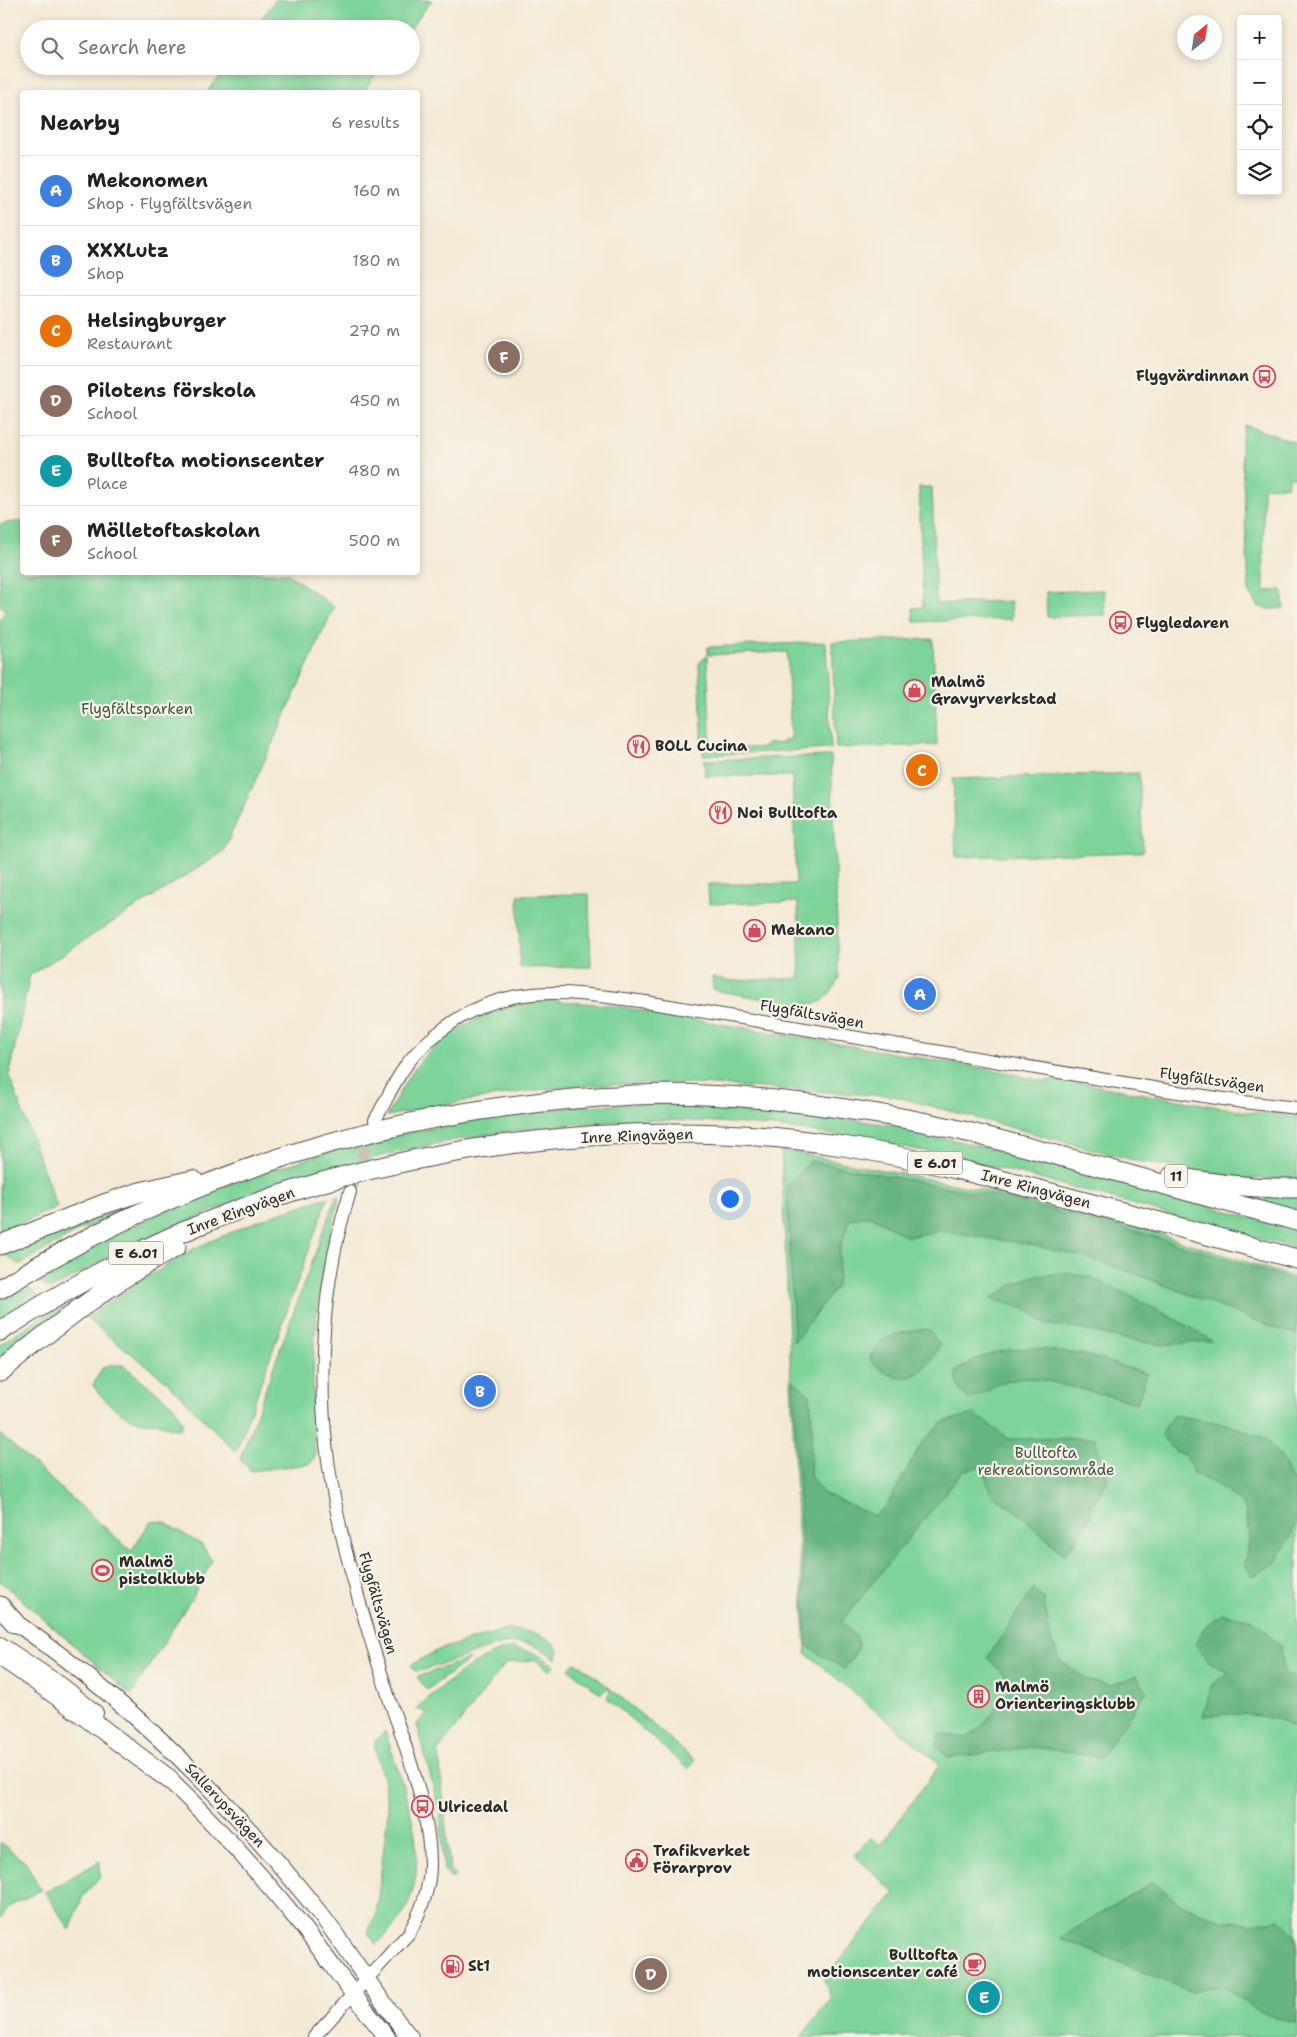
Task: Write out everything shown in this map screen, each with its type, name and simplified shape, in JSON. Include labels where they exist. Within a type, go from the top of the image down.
[{"type":"highway","name":"E 6.01","points":[[0,1289],[80,1242],[192,1189],[333,1141],[439,1116],[537,1102],[636,1095],[720,1096],[805,1104],[893,1116],[976,1134],[1297,1221]]},
{"type":"highway","name":"Inre Ringvägen","points":[[0,1331],[70,1288],[132,1255],[197,1226],[281,1195],[369,1170],[466,1151],[562,1138],[615,1134],[733,1134],[841,1146],[954,1167],[1297,1259]]},
{"type":"highway","name":"11","points":[[1055,1155],[1221,1184],[1297,1188]]},
{"type":"highway","points":[[0,1245],[69,1217],[140,1192],[188,1180],[222,1179]]},
{"type":"highway","points":[[0,1372],[83,1306],[148,1264],[206,1233],[263,1210],[281,1195]]},
{"type":"highway","points":[[0,1606],[8,1617]]},
{"type":"highway","points":[[0,1656],[42,1683],[113,1740],[169,1779]]},
{"type":"main road","name":"Sallerupsvägen","points":[[8,1617],[106,1691],[151,1730],[211,1789],[266,1848],[314,1907],[346,1948],[385,2008],[410,2037]]},
{"type":"main road","name":"Sallerupsvägen","points":[[0,1645],[63,1687],[137,1748],[169,1779],[250,1864],[299,1923],[352,1995],[387,2037]]},
{"type":"street","name":"Flygfältsvägen","points":[[375,1120],[401,1072],[412,1058],[424,1044],[458,1017],[489,1002],[516,995],[547,992],[582,993],[646,1002],[1175,1092],[1297,1108]]},
{"type":"street","name":"Flygfältsvägen","points":[[314,2037],[409,1933],[425,1897],[430,1864],[429,1848],[418,1789],[350,1571],[329,1468],[323,1396],[327,1297],[334,1250],[350,1192]]},
{"type":"green space","points":[[275,0],[432,0],[417,20],[261,20]]},
{"type":"green space","points":[[219,75],[375,75],[364,90],[208,90]]},
{"type":"green space","points":[[1245,425],[1297,443],[1297,477],[1288,477],[1288,486],[1263,487],[1264,591],[1282,590],[1284,608],[1262,608],[1255,602],[1249,590],[1241,443]]},
{"type":"green space","points":[[919,487],[932,487],[936,604],[1011,601],[1012,619],[914,622],[913,608],[923,607]]},
{"type":"green space","name":"Flygfältsparken","points":[[20,521],[20,575],[290,575],[334,607],[223,852],[30,975],[9,1075],[57,1207],[0,1233],[0,619],[6,610],[0,605],[0,524]]},
{"type":"green space","points":[[1104,590],[1105,615],[1047,617],[1046,592]]},
{"type":"green space","points":[[933,639],[937,745],[836,748],[832,642]]},
{"type":"green space","points":[[826,642],[831,749],[703,755],[699,663],[707,656],[711,750],[766,747],[766,744],[784,743],[784,740],[791,739],[787,652],[708,655],[708,647]]},
{"type":"green space","points":[[831,756],[839,977],[834,988],[823,1001],[804,1006],[713,990],[712,977],[729,981],[800,978],[798,902],[709,904],[708,884],[796,884],[792,776],[705,776],[704,760]]},
{"type":"green space","points":[[1139,773],[1143,852],[956,857],[953,779]]},
{"type":"green space","points":[[589,894],[591,967],[520,968],[518,895]]},
{"type":"green space","points":[[544,1000],[608,1005],[1005,1072],[1041,1081],[1063,1080],[1248,1112],[1297,1117],[1297,1179],[1250,1179],[1137,1161],[893,1096],[682,1083],[573,1086],[460,1102],[387,1116],[412,1072],[439,1043],[470,1022],[488,1014],[525,1003]]},
{"type":"green space","points":[[668,1103],[754,1106],[890,1125],[1031,1158],[1297,1230],[1297,1248],[986,1165],[934,1153],[786,1128],[720,1122],[655,1120],[547,1127],[472,1137],[399,1152],[326,1171],[255,1195],[186,1222],[117,1254],[50,1290],[35,1277],[64,1260],[203,1192],[347,1146],[470,1120],[580,1106]]},
{"type":"green space","name":"Bulltofta rekreationsområde","points":[[781,1150],[1084,1210],[1297,1278],[1297,2037],[801,2037],[831,1998],[824,1979],[895,1893],[854,1855],[870,1837],[881,1845],[940,1764],[806,1653],[796,1498]]},
{"type":"green space","points":[[810,1161],[1004,1198],[1136,1231],[1297,1281],[1297,1334],[1280,1330],[1136,1274],[1088,1258],[1027,1244],[939,1231],[907,1237],[871,1216],[850,1219],[840,1248],[837,1286],[794,1342],[787,1186]]},
{"type":"green space","points":[[157,1193],[76,1232],[19,1265],[0,1251]]},
{"type":"green space","points":[[1232,1193],[1297,1194],[1297,1210]]},
{"type":"green space","points":[[336,1196],[340,1197],[325,1256],[315,1337],[313,1409],[315,1457],[310,1464],[251,1471],[240,1459]]},
{"type":"green space","points":[[328,1197],[236,1452],[165,1380],[86,1318],[130,1288],[197,1247],[272,1215]]},
{"type":"green space","points":[[1062,1273],[1089,1277],[1117,1289],[1190,1327],[1212,1341],[1162,1345],[1044,1324],[1036,1315],[1023,1308],[991,1299],[1014,1284],[1030,1277]]},
{"type":"green space","points":[[113,1276],[0,1364],[0,1344],[68,1300]]},
{"type":"green space","points":[[23,1284],[40,1297],[0,1321],[0,1299]]},
{"type":"green space","points":[[923,1329],[931,1331],[940,1346],[933,1358],[917,1373],[909,1377],[900,1378],[881,1369],[870,1360],[877,1346],[883,1341],[898,1334]]},
{"type":"green space","points":[[1033,1348],[1086,1355],[1147,1374],[1137,1403],[1048,1381],[1025,1378],[998,1383],[989,1390],[969,1399],[960,1391],[956,1372],[964,1366],[992,1354]]},
{"type":"green space","points":[[110,1365],[123,1365],[173,1405],[183,1422],[181,1428],[174,1429],[155,1422],[136,1420],[121,1413],[108,1403],[93,1385],[102,1368]]},
{"type":"green space","points":[[793,1380],[810,1395],[812,1423],[810,1476],[823,1493],[874,1516],[887,1505],[922,1443],[943,1422],[974,1414],[1009,1439],[1095,1438],[1108,1479],[1096,1499],[1084,1529],[1064,1555],[1021,1515],[992,1495],[982,1467],[964,1470],[841,1622],[856,1636],[859,1648],[844,1669],[807,1646]]},
{"type":"green space","points":[[1173,1415],[1225,1424],[1263,1437],[1281,1457],[1294,1483],[1297,1512],[1292,1535],[1275,1563],[1253,1576],[1244,1565],[1250,1536],[1244,1506],[1221,1487],[1193,1473],[1186,1456],[1175,1451],[1161,1435]]},
{"type":"green space","name":"Malmö pistolklubb","points":[[0,1434],[131,1551],[151,1521],[164,1522],[202,1545],[212,1561],[193,1596],[131,1695],[0,1581]]},
{"type":"green space","points":[[1034,1588],[1044,1600],[1051,1640],[1062,1662],[1089,1681],[1111,1685],[1136,1676],[1147,1691],[1101,1757],[1032,1747],[948,1758],[936,1745],[941,1734],[966,1738],[982,1727],[1014,1684],[987,1658]]},
{"type":"green space","points":[[1223,1613],[1251,1620],[1281,1647],[1284,1673],[1297,1678],[1297,1729],[1274,1719],[1251,1715],[1203,1716],[1212,1684],[1228,1673],[1207,1660],[1196,1645],[1204,1628]]},
{"type":"green space","points":[[504,1630],[527,1631],[542,1635],[554,1644],[558,1650],[556,1659],[535,1646],[516,1642],[497,1646],[423,1670],[415,1671],[411,1665],[438,1650]]},
{"type":"green space","points":[[514,1648],[535,1653],[554,1665],[550,1671],[536,1660],[506,1663],[437,1752],[439,1754],[450,1871],[455,1875],[452,1879],[444,1870],[440,1813],[417,1724],[427,1713],[416,1709],[449,1681],[476,1663],[502,1650]]},
{"type":"green space","points":[[468,1659],[427,1690],[417,1677]]},
{"type":"green space","points":[[574,1663],[581,1665],[623,1699],[695,1761],[688,1769],[607,1698],[611,1690],[607,1688],[601,1694],[569,1669]]},
{"type":"green space","points":[[385,1731],[411,1814],[416,1842],[416,1870],[411,1897],[398,1921],[376,1944],[367,1932],[376,1914],[388,1812],[384,1782],[375,1750],[375,1741]]},
{"type":"green space","points":[[0,1842],[26,1863],[41,1890],[10,1906],[0,1920]]},
{"type":"green space","points":[[100,1861],[100,1876],[82,1898],[70,1930],[45,1892]]},
{"type":"green space","points":[[1153,1882],[1180,1904],[1221,1920],[1253,1924],[1279,1919],[1297,1937],[1297,2023],[1276,2018],[1249,2005],[1224,1986],[1203,1988],[1192,1992],[1060,1938]]},
{"type":"tunnel","points":[[350,1192],[372,1129]]},
{"type":"place","name":"Mölletoftaskolan","points":[[504,357]]},
{"type":"place","name":"Flygvärdinnan","points":[[1265,376]]},
{"type":"place","name":"Flygledaren","points":[[1120,623]]},
{"type":"place","name":"Malmö Gravyrverkstad","points":[[915,691]]},
{"type":"place","name":"BOLL Cucina","points":[[639,746]]},
{"type":"place","name":"Helsingburger","points":[[922,770]]},
{"type":"place","name":"Noi Bulltofta","points":[[721,813]]},
{"type":"place","name":"Mekano","points":[[755,930]]},
{"type":"place","name":"Mekonomen","points":[[920,994]]},
{"type":"place","name":"XXXLutz","points":[[480,1391]]},
{"type":"place","name":"Malmö pistolklubb","points":[[103,1571]]},
{"type":"place","name":"Malmö Orienteringsklubb","points":[[979,1696]]},
{"type":"place","name":"Ulricedal","points":[[422,1807]]},
{"type":"place","name":"Trafikverket Förarprov","points":[[637,1860]]},
{"type":"place","name":"Bulltofta motionscenter café","points":[[974,1964]]},
{"type":"place","name":"St1","points":[[452,1966]]},
{"type":"place","name":"Pilotens förskola","points":[[651,1974]]},
{"type":"place","name":"Bulltofta motionscenter","points":[[984,1997]]}]
